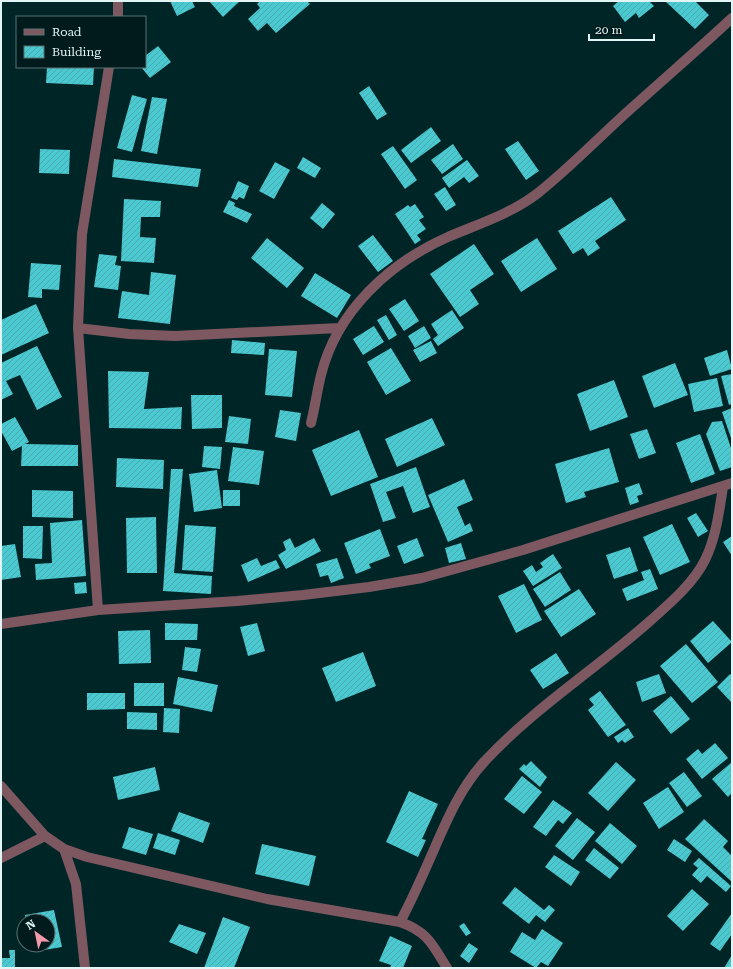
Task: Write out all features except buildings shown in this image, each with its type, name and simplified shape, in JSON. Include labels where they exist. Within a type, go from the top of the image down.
[{"type":"street","points":[[118,1],[118,16]]},
{"type":"street","points":[[312,423],[321,374],[339,328],[370,289],[402,263],[443,240],[510,212],[538,193],[635,105],[684,63],[732,18]]},
{"type":"street","points":[[98,610],[78,328],[82,234],[108,68]]},
{"type":"street","points":[[78,328],[128,334],[175,336],[339,328]]},
{"type":"street","points":[[1,624],[98,610],[237,601],[369,587],[422,578],[523,550],[618,518],[727,485]]},
{"type":"street","points":[[400,922],[457,799],[483,763],[517,730],[559,694],[639,631],[669,604],[690,581],[704,561],[715,535],[727,485]]},
{"type":"street","points":[[1,786],[45,836],[64,849],[87,857],[267,899],[400,922],[417,928],[428,939],[447,968]]},
{"type":"street","points":[[1,858],[45,836]]},
{"type":"street","points":[[64,849],[76,884],[85,968]]}]
